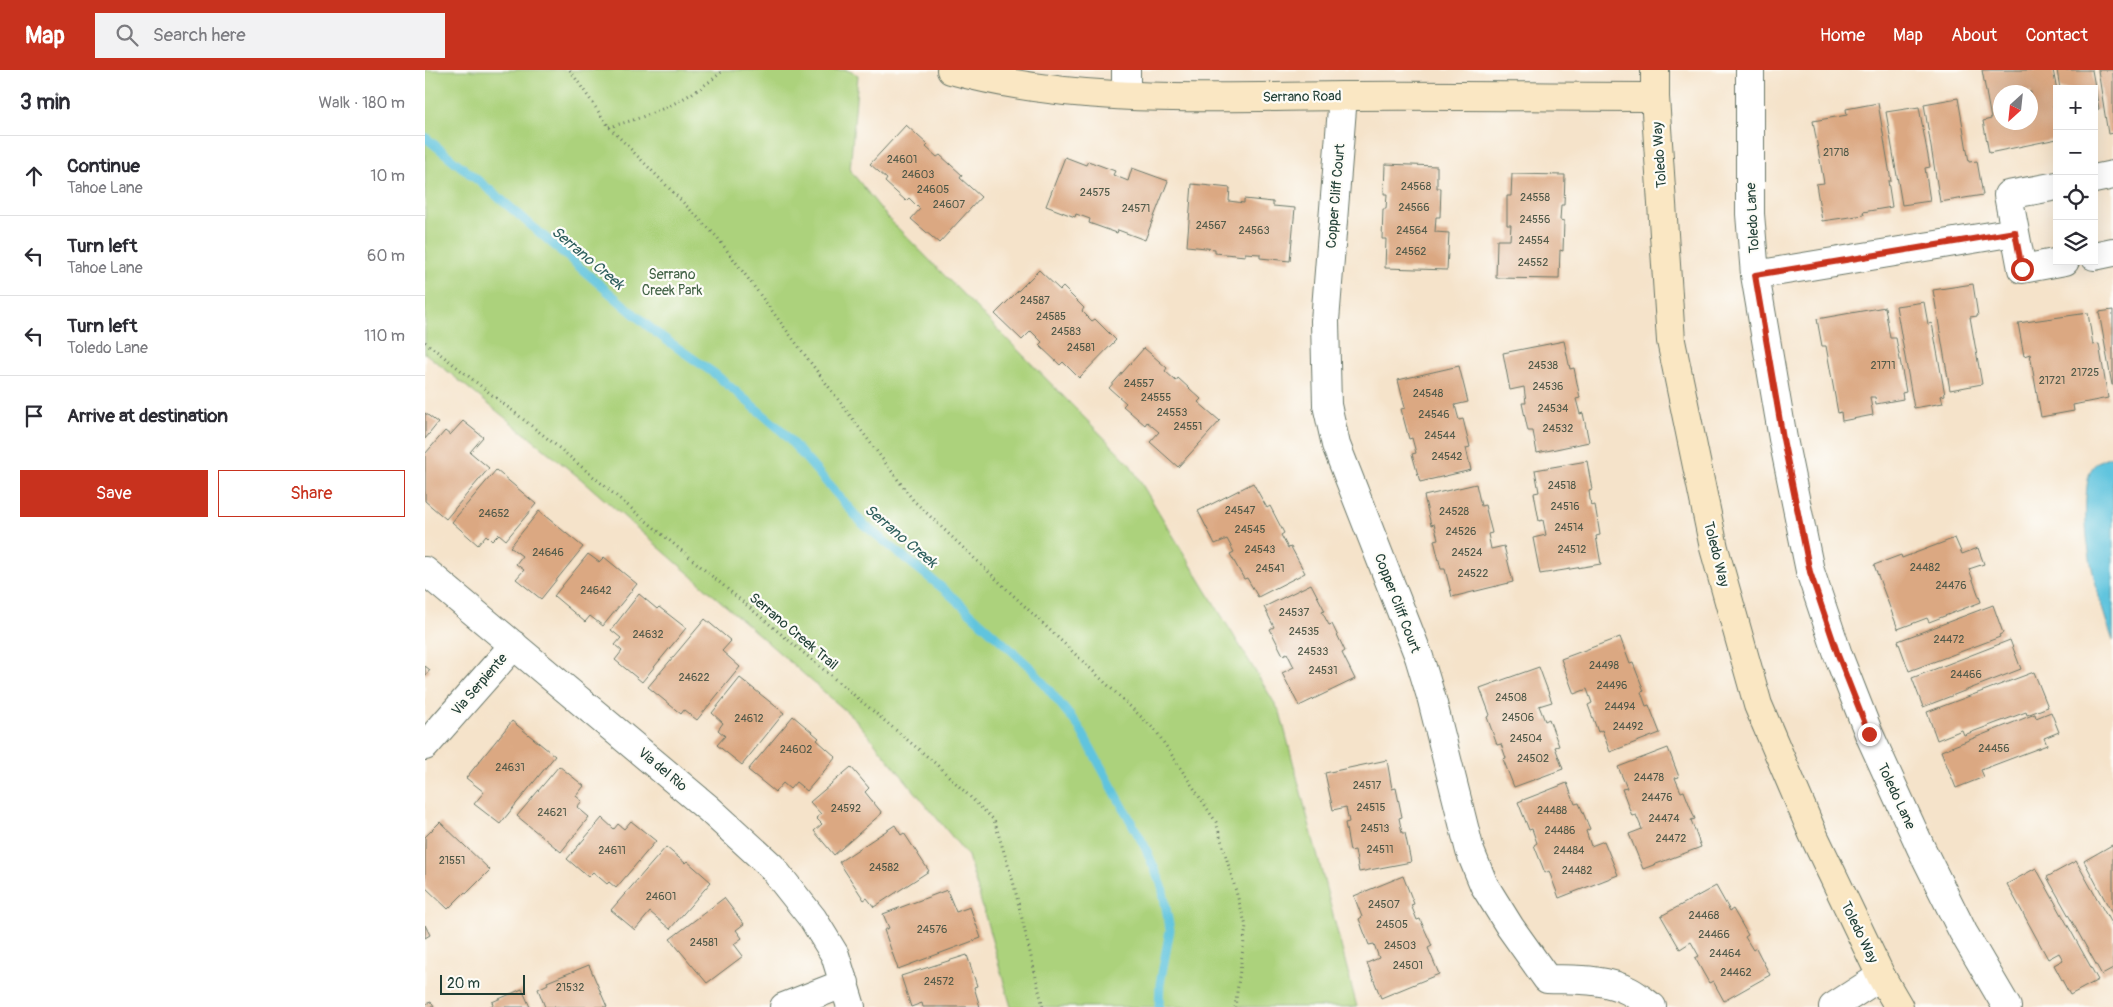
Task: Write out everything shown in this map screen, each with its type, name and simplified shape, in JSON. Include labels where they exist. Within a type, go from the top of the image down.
[{"type":"main road","name":"Serrano Road","points":[[951,70],[1057,90],[1126,82],[1169,98],[1343,96],[1655,97]]},
{"type":"main road","name":"Toledo Way","points":[[1655,70],[1655,97],[1671,341],[1714,548],[1758,705],[1813,834],[1881,976],[1899,1007]]},
{"type":"street","name":"Toledo Lane","points":[[1751,70],[1750,214],[1755,275],[1783,439],[1810,572],[1838,655],[1869,734],[1921,848],[1963,932],[2007,1007]]},
{"type":"street","name":"Copper Cliff Court","points":[[1343,96],[1325,321],[1327,405],[1336,445],[1419,657],[1432,700],[1470,852],[1484,885],[1510,927],[1547,979],[1594,981],[1613,984],[1630,992],[1652,1007]]},
{"type":"street","points":[[2098,178],[2113,175]]},
{"type":"street","points":[[2053,187],[2008,195],[2022,269],[2053,263]]},
{"type":"street","points":[[1755,275],[2015,232]]},
{"type":"street","points":[[2098,255],[2113,252]]},
{"type":"street","name":"Via del Rio","points":[[425,571],[709,809],[771,866],[813,920],[835,954],[848,995]]},
{"type":"street","name":"Via Serpiente","points":[[425,746],[514,645]]},
{"type":"street","points":[[1833,1007],[1881,976]]},
{"type":"street","points":[[784,1007],[848,995]]},
{"type":"path","points":[[570,70],[609,127],[717,238],[913,500],[1156,731],[1215,822],[1247,926],[1235,1007]]},
{"type":"path","points":[[609,127],[675,105],[711,82],[724,70]]},
{"type":"path","name":"Serrano Creek Trail","points":[[425,342],[552,442],[935,763],[994,820],[1013,881],[1043,1007]]},
{"type":"green space","name":"Serrano Creek Park","points":[[425,70],[847,70],[858,75],[850,170],[888,218],[1129,463],[1280,712],[1357,1007],[1011,1007],[968,856],[855,719],[581,479],[425,353]]},
{"type":"water","points":[[2113,456],[2113,641],[2092,570],[2087,534],[2086,497],[2087,483],[2091,470],[2100,460]]},
{"type":"building","points":[[1982,70],[2053,70],[2056,85],[2053,85],[2053,140],[1989,153],[1983,121],[1991,119]]},
{"type":"building","points":[[2057,70],[2092,70],[2095,85],[2059,85]]},
{"type":"building","points":[[2098,70],[2113,70],[2113,133],[2108,134]]},
{"type":"building","points":[[1958,98],[1969,162],[1977,161],[1983,195],[1940,202],[1924,104]]},
{"type":"building","points":[[1878,103],[1891,181],[1888,181],[1892,207],[1863,212],[1864,215],[1822,221],[1816,184],[1824,183],[1813,121],[1847,115],[1846,109]]},
{"type":"building","points":[[1919,107],[1930,167],[1925,168],[1930,201],[1902,205],[1886,112]]},
{"type":"building","points":[[906,125],[928,145],[926,147],[937,157],[940,155],[962,175],[960,178],[981,197],[939,243],[911,219],[920,209],[909,198],[906,201],[885,182],[887,179],[870,164]]},
{"type":"building","points":[[1065,157],[1086,165],[1088,161],[1115,171],[1113,175],[1128,181],[1132,168],[1168,181],[1145,240],[1118,230],[1117,233],[1089,223],[1090,219],[1076,214],[1075,217],[1046,206]]},
{"type":"building","points":[[1385,164],[1437,166],[1437,188],[1441,188],[1440,217],[1436,217],[1435,232],[1449,233],[1447,270],[1385,268],[1386,239],[1382,239],[1383,209],[1386,209],[1387,194],[1384,194]]},
{"type":"building","points":[[1512,174],[1565,175],[1564,205],[1561,205],[1560,220],[1564,221],[1563,251],[1560,250],[1559,279],[1496,278],[1497,240],[1510,240],[1511,225],[1507,225],[1507,196],[1511,196]]},
{"type":"building","points":[[1192,184],[1230,188],[1229,201],[1244,203],[1244,199],[1273,202],[1273,206],[1295,208],[1290,261],[1260,258],[1260,254],[1245,253],[1245,256],[1215,253],[1215,249],[1187,246]]},
{"type":"building","points":[[1039,270],[1060,290],[1063,287],[1084,308],[1082,311],[1092,321],[1095,319],[1116,340],[1079,378],[1063,362],[1060,365],[1039,345],[1042,342],[1031,331],[1022,340],[995,314]]},
{"type":"building","points":[[1973,284],[1978,316],[1970,317],[1982,384],[1950,390],[1933,290]]},
{"type":"building","points":[[1924,302],[1928,324],[1932,323],[1945,395],[1941,396],[1943,403],[1914,408],[1896,306]]},
{"type":"building","points":[[1885,307],[1890,338],[1896,338],[1906,392],[1902,393],[1903,399],[1876,404],[1875,397],[1870,397],[1873,415],[1842,421],[1841,412],[1838,413],[1826,346],[1822,346],[1817,319]]},
{"type":"building","points":[[2113,310],[2113,385],[2112,385],[2099,312]]},
{"type":"building","points":[[2088,313],[2093,345],[2099,344],[2108,398],[2073,405],[2074,411],[2041,417],[2030,354],[2024,356],[2018,323]]},
{"type":"building","points":[[1564,341],[1570,369],[1574,368],[1580,398],[1576,399],[1580,414],[1583,413],[1589,442],[1537,453],[1533,431],[1528,431],[1522,403],[1526,403],[1524,387],[1510,390],[1503,353]]},
{"type":"building","points":[[1144,348],[1167,368],[1165,371],[1176,381],[1178,378],[1201,399],[1198,402],[1220,421],[1178,467],[1150,442],[1159,432],[1147,422],[1145,425],[1123,406],[1126,403],[1109,388]]},
{"type":"building","points":[[1459,366],[1468,402],[1455,405],[1459,420],[1463,419],[1470,447],[1466,448],[1471,470],[1420,482],[1412,454],[1416,453],[1412,438],[1409,439],[1401,409],[1405,408],[1398,380]]},
{"type":"building","points":[[425,413],[438,423],[425,439]]},
{"type":"building","points":[[463,421],[483,437],[470,452],[489,468],[446,519],[425,501],[425,454],[445,431],[450,435]]},
{"type":"building","points":[[1587,461],[1592,490],[1589,491],[1591,506],[1595,505],[1600,535],[1596,536],[1601,564],[1540,574],[1533,538],[1546,535],[1543,520],[1539,521],[1534,493],[1539,492],[1535,470]]},
{"type":"building","points":[[496,470],[536,504],[506,540],[499,534],[492,541],[486,535],[478,545],[452,522]]},
{"type":"building","points":[[1253,483],[1267,508],[1270,506],[1284,533],[1281,535],[1288,548],[1291,547],[1305,573],[1258,597],[1247,578],[1244,579],[1230,554],[1234,552],[1227,539],[1215,544],[1198,511]]},
{"type":"building","points":[[1476,484],[1481,506],[1485,505],[1492,533],[1488,534],[1491,549],[1504,546],[1513,582],[1452,597],[1445,569],[1441,569],[1434,540],[1438,539],[1434,524],[1431,525],[1424,496]]},
{"type":"building","points":[[539,511],[583,547],[541,599],[516,579],[524,570],[516,564],[522,556],[510,547]]},
{"type":"building","points":[[1955,538],[1962,554],[1978,548],[1984,564],[1969,569],[1981,602],[1929,622],[1927,618],[1898,629],[1874,565],[1901,555],[1902,558]]},
{"type":"building","points":[[588,554],[599,562],[604,557],[637,584],[603,626],[590,616],[585,622],[554,596]]},
{"type":"building","points":[[1311,584],[1325,611],[1322,612],[1329,625],[1332,624],[1345,651],[1342,653],[1355,679],[1299,706],[1282,673],[1294,667],[1287,653],[1283,655],[1270,629],[1274,627],[1264,607]]},
{"type":"building","points":[[639,594],[657,609],[659,607],[686,628],[642,682],[615,660],[622,651],[615,645],[621,638],[611,630]]},
{"type":"building","points":[[1993,605],[2003,633],[1999,635],[2000,637],[1909,671],[1898,641]]},
{"type":"building","points":[[705,619],[731,641],[722,651],[740,667],[697,720],[684,710],[681,714],[648,687]]},
{"type":"building","points":[[1620,637],[1630,664],[1633,663],[1644,691],[1641,692],[1646,706],[1649,705],[1660,733],[1610,752],[1602,730],[1598,732],[1588,705],[1592,703],[1587,689],[1574,694],[1561,659]]},
{"type":"building","points":[[2010,640],[2021,669],[1923,707],[1912,678]]},
{"type":"building","points":[[425,666],[430,670],[425,676]]},
{"type":"building","points":[[1539,667],[1552,702],[1539,706],[1545,721],[1549,719],[1559,746],[1555,747],[1563,769],[1514,787],[1503,759],[1506,758],[1501,744],[1497,745],[1487,717],[1490,715],[1480,688]]},
{"type":"building","points":[[2034,672],[2048,707],[2027,715],[2026,712],[1964,735],[1962,730],[1937,740],[1927,712]]},
{"type":"building","points":[[740,678],[784,713],[742,765],[717,745],[725,736],[718,730],[723,723],[712,713]]},
{"type":"building","points":[[2051,712],[2059,732],[2044,738],[2047,745],[1981,770],[1984,777],[1956,788],[1941,751],[2035,714],[2036,718]]},
{"type":"building","points":[[793,716],[819,738],[817,740],[836,757],[807,791],[796,782],[790,789],[783,783],[775,792],[748,770]]},
{"type":"building","points":[[512,721],[555,756],[500,824],[474,804],[484,792],[466,778]]},
{"type":"building","points":[[1668,748],[1679,777],[1675,778],[1681,792],[1684,791],[1695,819],[1691,820],[1701,847],[1643,869],[1629,834],[1642,829],[1636,815],[1632,816],[1622,789],[1627,788],[1618,767]]},
{"type":"building","points":[[1387,760],[1392,789],[1396,788],[1402,817],[1399,818],[1402,833],[1405,833],[1411,862],[1359,872],[1355,850],[1350,851],[1345,823],[1349,822],[1346,807],[1333,810],[1325,773]]},
{"type":"building","points":[[559,766],[584,786],[576,796],[582,801],[577,807],[589,817],[561,852],[517,816]]},
{"type":"building","points":[[851,767],[869,788],[865,792],[882,813],[834,855],[814,831],[822,824],[816,818],[821,814],[810,802]]},
{"type":"building","points":[[1567,783],[1575,804],[1579,803],[1590,829],[1586,831],[1591,846],[1604,841],[1618,875],[1559,898],[1549,871],[1545,873],[1534,845],[1537,843],[1532,829],[1529,830],[1518,802]]},
{"type":"building","points":[[602,818],[614,829],[618,824],[624,829],[631,821],[656,841],[616,888],[609,882],[607,884],[593,872],[588,877],[567,859]]},
{"type":"building","points":[[440,822],[490,870],[448,909],[425,887],[425,837]]},
{"type":"building","points":[[895,825],[901,835],[904,833],[929,871],[874,907],[867,898],[864,900],[839,862]]},
{"type":"building","points":[[2113,846],[2113,915],[2084,861]]},
{"type":"building","points":[[666,847],[685,863],[687,861],[711,882],[670,929],[650,912],[635,930],[611,910]]},
{"type":"building","points":[[2076,861],[2113,927],[2113,969],[2102,975],[2047,877]]},
{"type":"building","points":[[2036,868],[2098,980],[2070,995],[2054,965],[2063,960],[2059,953],[2048,959],[2007,884]]},
{"type":"building","points":[[1403,876],[1414,904],[1411,905],[1417,920],[1420,919],[1432,946],[1428,948],[1439,974],[1381,998],[1367,963],[1379,958],[1374,944],[1369,945],[1359,919],[1362,917],[1354,896]]},
{"type":"building","points":[[1716,886],[1730,911],[1733,909],[1748,935],[1745,937],[1753,950],[1756,948],[1770,975],[1724,1001],[1713,981],[1709,983],[1695,958],[1699,956],[1691,942],[1680,949],[1661,916]]},
{"type":"building","points":[[947,890],[956,912],[970,907],[981,938],[898,969],[884,930],[889,928],[883,914]]},
{"type":"building","points":[[724,898],[744,924],[736,930],[742,938],[734,944],[743,956],[707,983],[670,939]]},
{"type":"building","points":[[425,925],[430,935],[425,938]]},
{"type":"building","points":[[967,955],[977,986],[974,987],[980,1007],[923,1007],[922,1003],[911,1007],[901,976]]},
{"type":"building","points":[[589,965],[607,1007],[545,1007],[538,989],[548,984],[547,982]]},
{"type":"building","points":[[522,989],[530,1007],[488,1007],[493,1005],[492,1002]]},
{"type":"building","points":[[431,1002],[434,1007],[425,1007],[425,1004]]},
{"type":"waterway","name":"Serrano Creek","points":[[425,137],[497,196],[655,332],[715,374],[781,430],[863,524],[946,591],[1032,669],[1079,727],[1145,847],[1162,886],[1170,930],[1160,984],[1159,1007]]},
{"type":"route","points":[[1869,734],[1838,655],[1810,572],[1783,439],[1755,275],[2015,232],[2022,269]]}]
